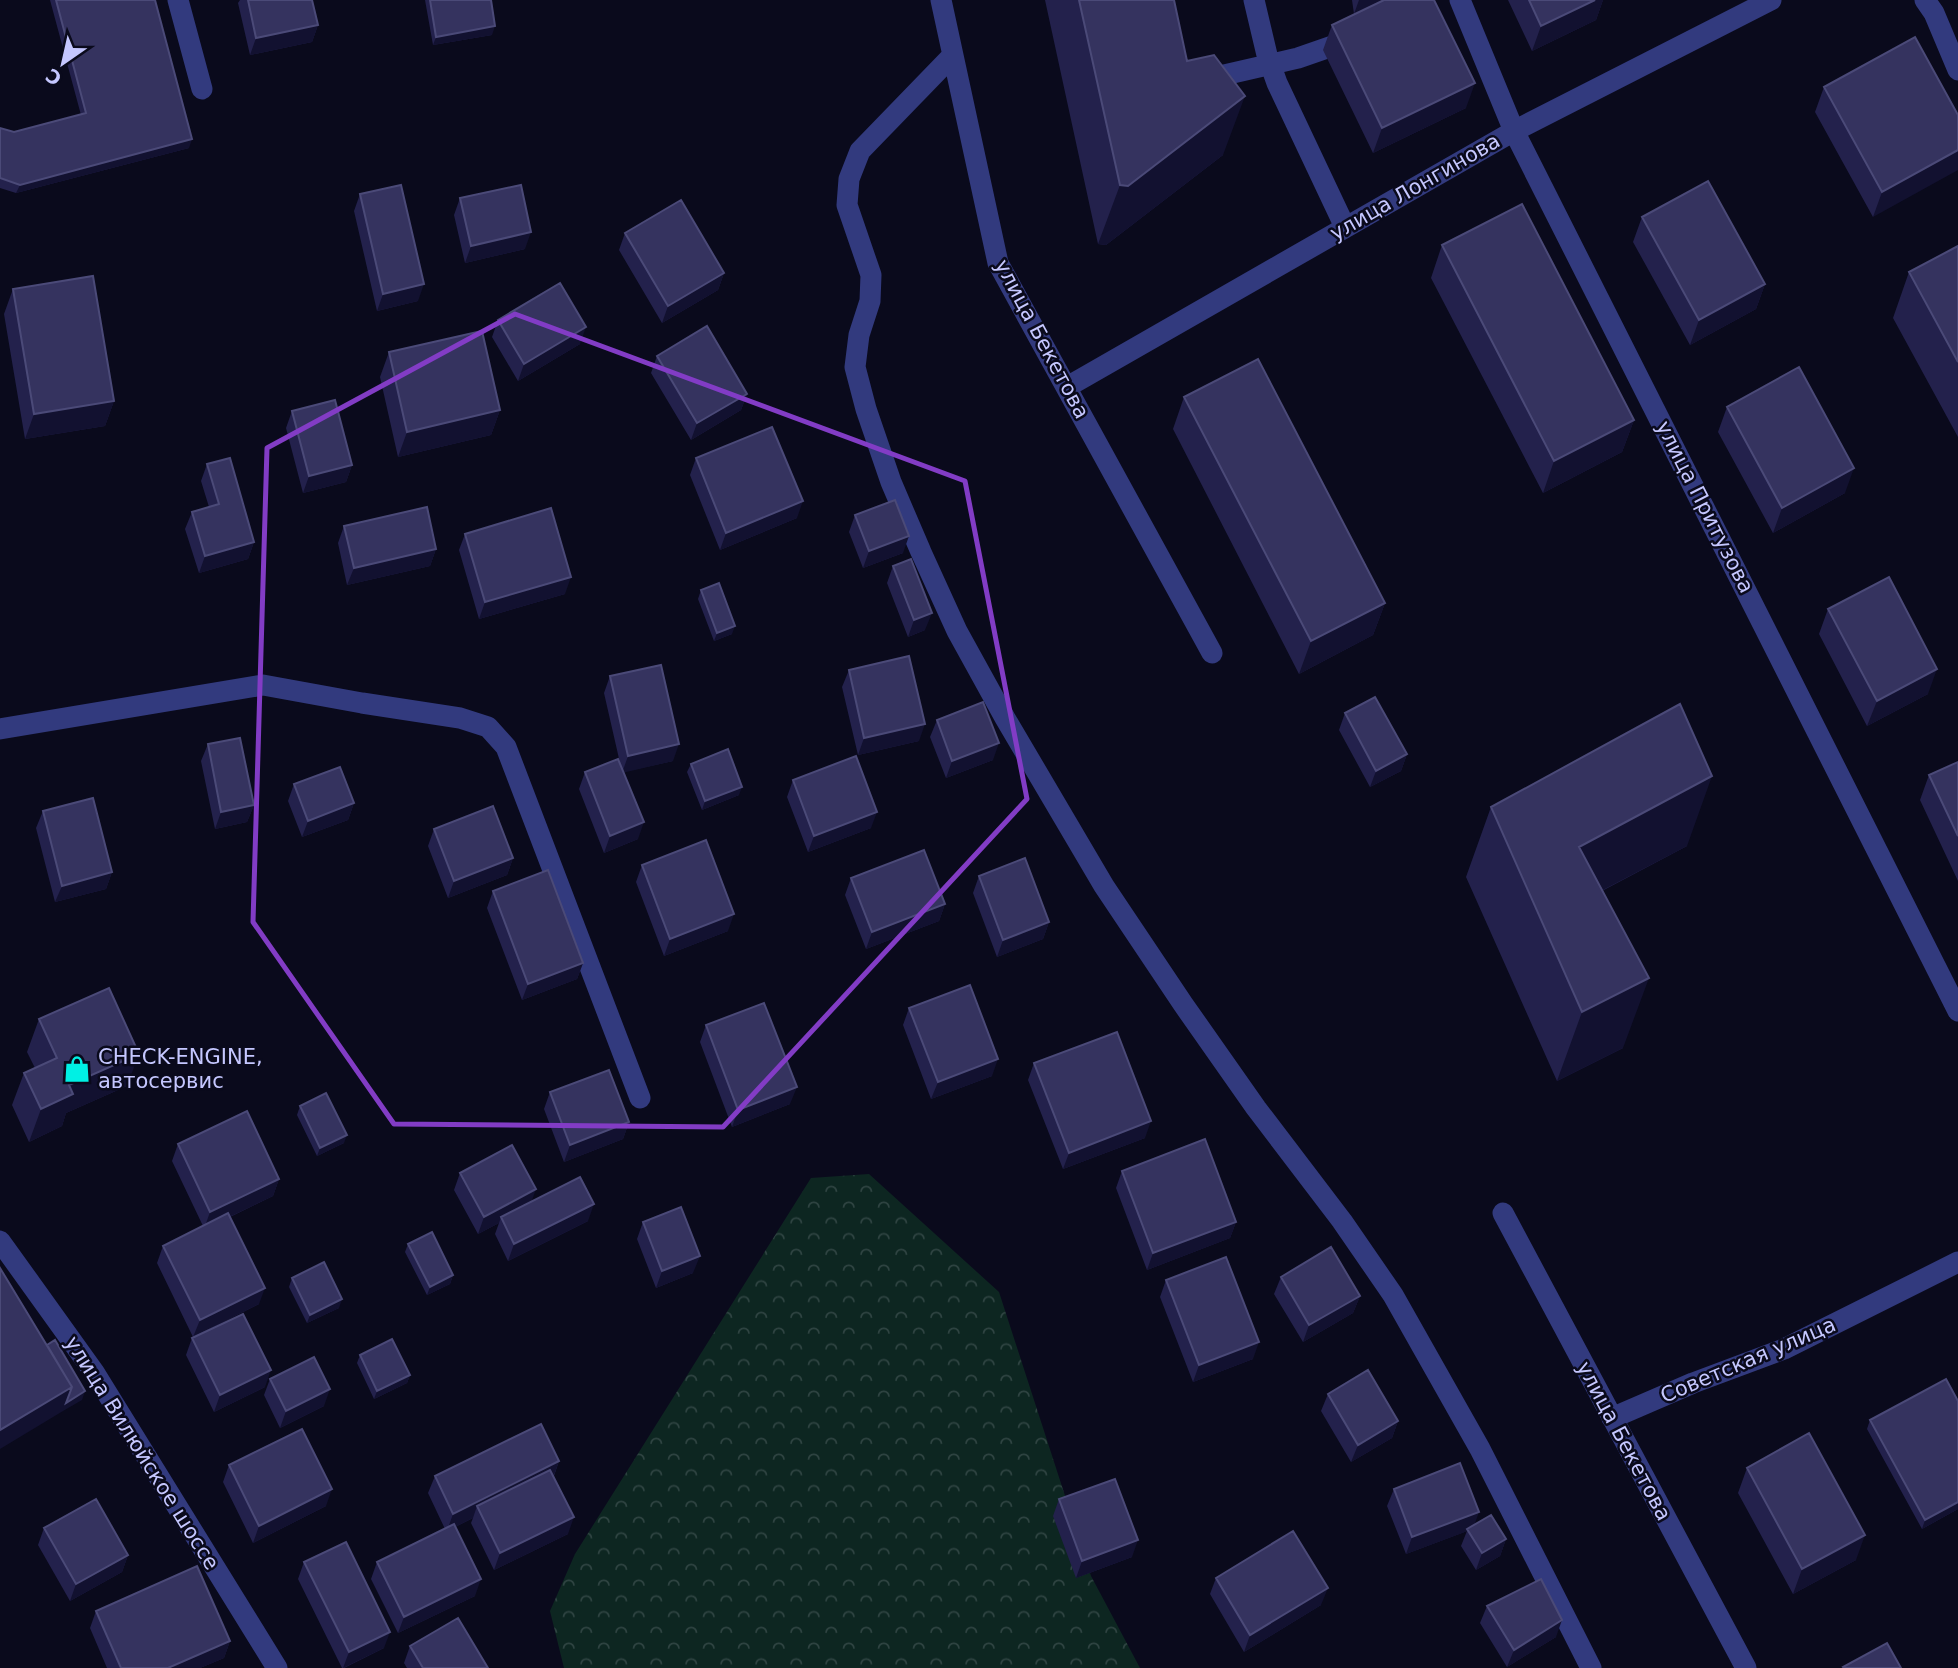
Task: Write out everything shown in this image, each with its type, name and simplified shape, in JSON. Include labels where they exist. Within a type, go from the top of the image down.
[{"type":"street","points":[[178,0],[202,89]]},
{"type":"street","name":"улица Бекетова","points":[[941,0],[998,263],[1212,653]]},
{"type":"street","points":[[1254,0],[1270,65],[1282,96],[1345,228]]},
{"type":"street","name":"улица Притузова","points":[[1460,0],[1514,131],[1958,1011]]},
{"type":"street","name":"улица Лонгинова","points":[[1067,387],[1514,131],[1771,0]]},
{"type":"street","points":[[1925,0],[1934,13],[1958,70]]},
{"type":"street","points":[[1182,66],[1195,75],[1211,78],[1320,52],[1370,32]]},
{"type":"street","points":[[953,55],[860,151],[849,178],[847,205],[871,275],[870,302],[859,335],[855,367],[891,482],[957,631],[1104,886],[1197,1025],[1342,1221],[1393,1295],[1480,1449],[1591,1668]]},
{"type":"street","points":[[0,729],[263,685],[460,718],[488,727],[506,747],[640,1097]]},
{"type":"street","name":"улица Бекетова","points":[[1503,1213],[1746,1668]]},
{"type":"street","name":"улица Вилюйское шоссе","points":[[0,1241],[93,1372],[277,1668]]},
{"type":"street","name":"Советская улица","points":[[1612,1418],[1693,1383],[1784,1349],[1958,1262]]},
{"type":"highlighted area","points":[[515,314],[965,481],[1027,799],[723,1127],[394,1124],[253,922],[267,448]]},
{"type":"green space","points":[[869,1174],[999,1292],[1091,1576],[1140,1668],[564,1668],[550,1611],[575,1554],[811,1178]]},
{"type":"building","points":[[56,0],[155,0],[192,139],[20,185],[0,178],[0,128],[14,132],[86,113]]},
{"type":"building","points":[[248,0],[312,0],[318,25],[256,38]]},
{"type":"building","points":[[430,0],[491,0],[495,26],[436,37]]},
{"type":"building","points":[[1079,0],[1174,0],[1187,61],[1214,55],[1245,96],[1128,186],[1120,185]]},
{"type":"building","points":[[1384,0],[1434,0],[1475,83],[1382,128],[1332,25]]},
{"type":"building","points":[[1529,0],[1595,0],[1541,26]]},
{"type":"building","points":[[1915,37],[1958,115],[1958,150],[1882,192],[1824,87]]},
{"type":"building","points":[[1708,181],[1765,284],[1699,320],[1642,217]]},
{"type":"building","points":[[401,185],[424,284],[383,294],[360,194]]},
{"type":"building","points":[[521,185],[531,232],[471,246],[460,198]]},
{"type":"building","points":[[681,200],[724,273],[668,306],[625,233]]},
{"type":"building","points":[[1522,204],[1634,420],[1554,461],[1442,245]]},
{"type":"building","points":[[1958,246],[1958,362],[1909,272]]},
{"type":"building","points":[[93,276],[114,401],[34,414],[13,289]]},
{"type":"building","points":[[560,283],[586,327],[524,364],[498,320]]},
{"type":"building","points":[[707,326],[747,394],[697,423],[657,356]]},
{"type":"building","points":[[482,331],[500,410],[407,432],[389,352]]},
{"type":"building","points":[[1258,359],[1385,603],[1311,641],[1184,397]]},
{"type":"building","points":[[1799,367],[1854,468],[1782,508],[1727,407]]},
{"type":"building","points":[[335,400],[352,465],[309,476],[292,411]]},
{"type":"building","points":[[772,427],[803,501],[726,533],[696,458]]},
{"type":"building","points":[[230,458],[254,542],[205,556],[192,512],[219,504],[207,464]]},
{"type":"building","points":[[895,500],[909,536],[869,551],[855,515]]},
{"type":"building","points":[[427,507],[436,549],[354,568],[344,526]]},
{"type":"building","points":[[551,508],[571,577],[485,602],[465,534]]},
{"type":"building","points":[[911,559],[932,613],[914,620],[893,566]]},
{"type":"building","points":[[1889,577],[1937,669],[1877,701],[1828,609]]},
{"type":"building","points":[[719,583],[735,626],[717,633],[701,590]]},
{"type":"building","points":[[909,656],[925,724],[864,738],[849,670]]},
{"type":"building","points":[[661,665],[679,744],[628,756],[610,676]]},
{"type":"building","points":[[1375,697],[1407,754],[1376,771],[1345,713]]},
{"type":"building","points":[[983,702],[999,743],[952,761],[937,720]]},
{"type":"building","points":[[1680,704],[1712,776],[1579,847],[1649,978],[1582,1012],[1491,807]]},
{"type":"building","points":[[240,738],[254,805],[221,812],[208,744]]},
{"type":"building","points":[[728,749],[742,787],[705,801],[691,764]]},
{"type":"building","points":[[856,756],[877,812],[814,836],[793,780]]},
{"type":"building","points":[[618,759],[644,822],[610,836],[585,772]]},
{"type":"building","points":[[1958,762],[1958,836],[1929,775]]},
{"type":"building","points":[[340,767],[354,803],[308,821],[294,784]]},
{"type":"building","points":[[93,798],[112,872],[62,886],[43,811]]},
{"type":"building","points":[[493,806],[513,858],[454,881],[434,829]]},
{"type":"building","points":[[706,840],[734,914],[670,939],[642,865]]},
{"type":"building","points":[[924,850],[945,904],[872,932],[851,878]]},
{"type":"building","points":[[1025,858],[1049,922],[1003,940],[979,876]]},
{"type":"building","points":[[548,870],[583,963],[528,984],[493,891]]},
{"type":"building","points":[[970,985],[998,1059],[938,1082],[909,1008]]},
{"type":"building","points":[[109,988],[139,1054],[69,1085],[73,1094],[41,1109],[24,1073],[57,1058],[39,1019]]},
{"type":"building","points":[[764,1003],[797,1087],[738,1110],[706,1025]]},
{"type":"building","points":[[1117,1032],[1151,1121],[1069,1153],[1034,1063]]},
{"type":"building","points":[[609,1070],[629,1122],[570,1145],[550,1092]]},
{"type":"building","points":[[326,1093],[347,1135],[320,1148],[300,1106]]},
{"type":"building","points":[[247,1111],[279,1179],[210,1212],[178,1144]]},
{"type":"building","points":[[1205,1139],[1236,1222],[1153,1253],[1122,1171]]},
{"type":"building","points":[[512,1145],[536,1189],[484,1217],[460,1173]]},
{"type":"building","points":[[580,1177],[594,1204],[514,1244],[501,1217]]},
{"type":"building","points":[[681,1207],[700,1256],[662,1271],[643,1222]]},
{"type":"building","points":[[228,1213],[265,1288],[200,1320],[163,1246]]},
{"type":"building","points":[[432,1232],[453,1275],[430,1287],[408,1244]]},
{"type":"building","points":[[1331,1247],[1360,1296],[1309,1325],[1281,1277]]},
{"type":"building","points":[[1226,1257],[1259,1342],[1199,1365],[1166,1280]]},
{"type":"building","points":[[324,1262],[342,1299],[310,1315],[292,1278]]},
{"type":"building","points":[[0,1268],[72,1387],[0,1430]]},
{"type":"building","points":[[243,1314],[271,1370],[220,1395],[192,1338]]},
{"type":"building","points":[[392,1339],[410,1375],[377,1391],[360,1355]]},
{"type":"building","points":[[55,1340],[85,1391],[66,1403],[72,1387],[47,1345]]},
{"type":"building","points":[[314,1357],[330,1389],[286,1411],[270,1379]]},
{"type":"building","points":[[1368,1370],[1398,1421],[1358,1445],[1328,1394]]},
{"type":"building","points":[[1946,1379],[1958,1401],[1958,1502],[1925,1520],[1870,1420]]},
{"type":"building","points":[[541,1424],[559,1461],[453,1514],[435,1476]]},
{"type":"building","points":[[302,1429],[332,1489],[259,1526],[229,1465]]},
{"type":"building","points":[[1809,1433],[1865,1535],[1802,1569],[1747,1468]]},
{"type":"building","points":[[1460,1463],[1479,1512],[1412,1537],[1394,1489]]},
{"type":"building","points":[[550,1470],[574,1517],[500,1553],[477,1506]]},
{"type":"building","points":[[1115,1479],[1138,1540],[1082,1561],[1059,1499]]},
{"type":"building","points":[[96,1499],[128,1555],[76,1584],[44,1528]]},
{"type":"building","points":[[1491,1515],[1506,1539],[1482,1553],[1467,1529]]},
{"type":"building","points":[[454,1524],[481,1579],[404,1617],[377,1562]]},
{"type":"building","points":[[1293,1531],[1328,1588],[1250,1635],[1216,1578]]},
{"type":"building","points":[[346,1542],[390,1632],[349,1652],[304,1562]]},
{"type":"building","points":[[197,1566],[230,1641],[168,1668],[121,1668],[96,1611]]},
{"type":"building","points":[[1541,1579],[1562,1620],[1514,1650],[1487,1606]]},
{"type":"building","points":[[458,1618],[488,1668],[423,1668],[410,1646]]},
{"type":"building","points":[[1887,1643],[1901,1668],[1843,1667]]},
{"type":"place","name":"CHECK-ENGINE, автосервис","points":[[77,1069]]}]
